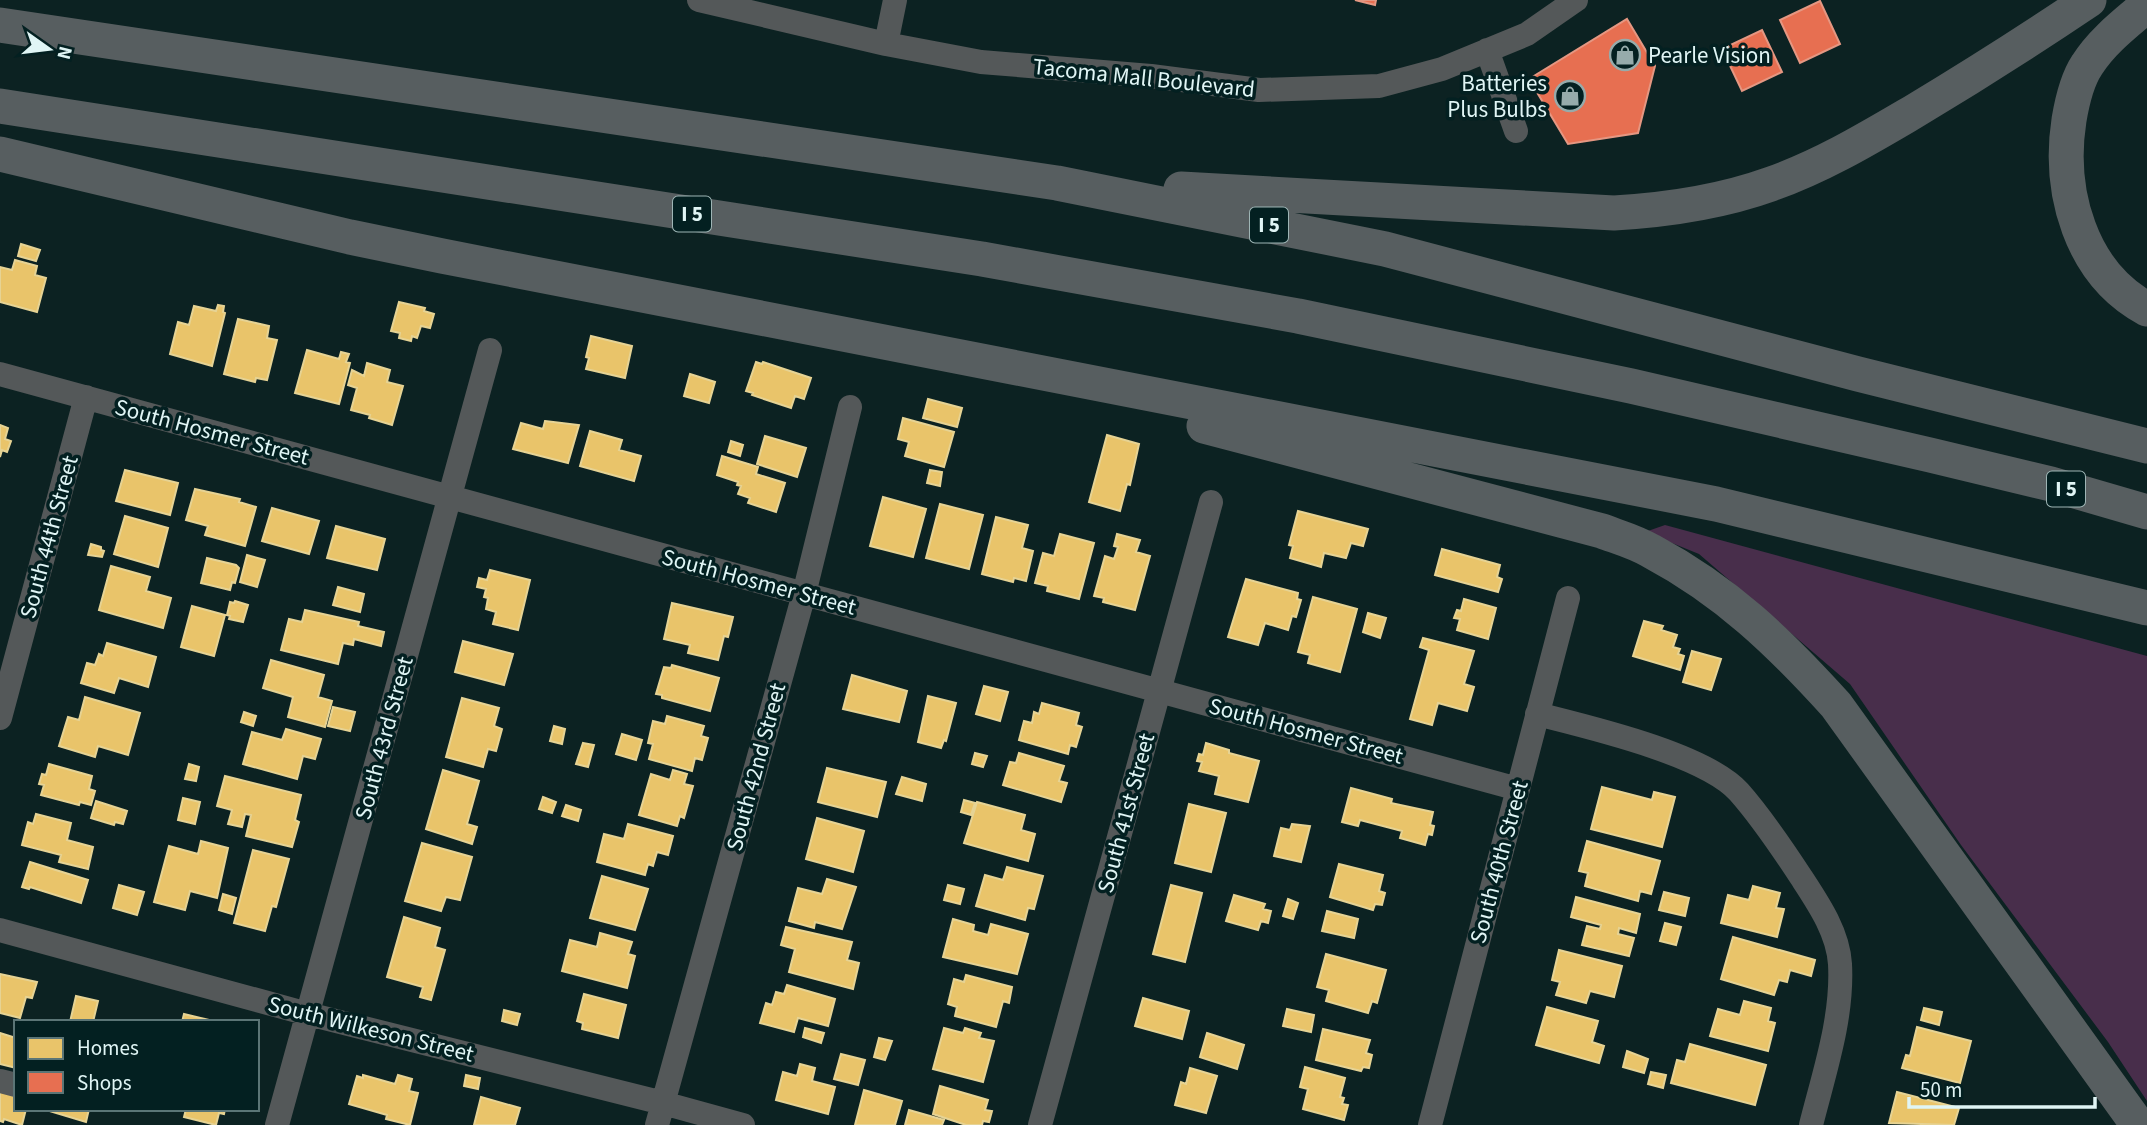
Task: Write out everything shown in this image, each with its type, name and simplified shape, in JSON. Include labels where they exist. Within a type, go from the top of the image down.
[{"type":"highway","points":[[1058,183],[1614,213],[1727,197],[1803,171],[1852,148],[1998,61],[2089,0]]},
{"type":"highway","points":[[2147,5],[2111,35],[2086,66],[2071,103],[2065,147],[2067,187],[2077,225],[2093,257],[2111,280],[2135,303],[2147,309]]},
{"type":"highway","name":"I 5","points":[[0,25],[1058,183],[1385,249],[1858,374],[2147,446]]},
{"type":"highway","name":"I 5","points":[[0,106],[982,260],[1298,316],[1670,394],[2051,484],[2147,512]]},
{"type":"highway","points":[[0,154],[376,243],[1716,504],[2147,608]]},
{"type":"highway","points":[[848,335],[1601,531],[1649,550],[1693,576],[1740,608],[1778,643],[1836,705],[2138,1125]]},
{"type":"highway","points":[[2053,584],[2147,615]]},
{"type":"street","name":"Tacoma Mall Boulevard","points":[[699,0],[886,44],[981,62],[1151,76],[1259,90],[1379,86],[1442,69],[1527,34],[1576,0]]},
{"type":"street","points":[[886,44],[895,0]]},
{"type":"street","points":[[1487,50],[1516,131]]},
{"type":"street","name":"South 43rd Street","points":[[277,1125],[490,350]]},
{"type":"street","name":"South Hosmer Street","points":[[0,374],[1518,789]]},
{"type":"street","name":"South 44th Street","points":[[0,718],[86,397]]},
{"type":"street","name":"South 42nd Street","points":[[660,1114],[804,594],[850,407]]},
{"type":"street","name":"South 41st Street","points":[[1041,1125],[1211,502]]},
{"type":"street","name":"South 40th Street","points":[[1430,1125],[1568,598]]},
{"type":"street","points":[[1538,714],[1611,733],[1676,756],[1721,779],[1738,791],[1783,849],[1815,899],[1838,950],[1840,975],[1835,1021],[1811,1125]]},
{"type":"street","name":"South Wilkeson Street","points":[[0,930],[660,1114],[743,1125]]},
{"type":"shaded area","points":[[1665,525],[2147,656],[2147,1101],[2108,1042],[1961,845],[1850,684],[1699,554],[1645,532]]},
{"type":"building: Homes","points":[[21,244],[40,250],[36,261],[18,256]]},
{"type":"building: Homes","points":[[15,260],[37,266],[35,275],[46,278],[37,312],[0,302],[0,267],[12,270]]},
{"type":"building: Homes","points":[[399,302],[425,308],[424,311],[434,314],[430,328],[421,326],[417,338],[412,336],[411,341],[399,338],[400,333],[391,331]]},
{"type":"building: Homes","points":[[218,305],[224,306],[225,313],[212,366],[170,354],[178,322],[189,325],[194,306],[216,311]]},
{"type":"building: Homes","points":[[238,319],[269,326],[267,338],[277,340],[267,380],[256,378],[255,382],[224,374]]},
{"type":"building: Homes","points":[[591,336],[632,346],[625,378],[586,369]]},
{"type":"building: Homes","points":[[307,350],[339,359],[341,352],[349,354],[346,362],[350,363],[339,404],[295,393]]},
{"type":"building: Homes","points":[[756,362],[811,378],[804,399],[795,396],[791,408],[746,391]]},
{"type":"building: Homes","points":[[367,363],[390,370],[387,382],[403,386],[392,425],[351,410],[357,388],[348,385],[352,370],[364,376]]},
{"type":"building: Homes","points":[[690,374],[715,382],[709,403],[684,396]]},
{"type":"building: Homes","points":[[928,399],[962,408],[957,427],[923,418]]},
{"type":"building: Homes","points":[[903,418],[954,432],[944,467],[905,456],[909,442],[898,439]]},
{"type":"building: Homes","points":[[545,421],[579,425],[568,463],[513,449],[521,423],[543,429]]},
{"type":"building: Homes","points":[[0,425],[8,428],[5,439],[11,441],[7,452],[2,450],[0,457]]},
{"type":"building: Homes","points":[[590,431],[622,440],[619,450],[641,456],[634,481],[580,466]]},
{"type":"building: Homes","points":[[1107,435],[1139,444],[1130,485],[1127,484],[1120,511],[1089,502]]},
{"type":"building: Homes","points":[[765,436],[806,448],[797,477],[757,464]]},
{"type":"building: Homes","points":[[731,441],[743,445],[740,456],[728,452]]},
{"type":"building: Homes","points":[[722,456],[758,467],[756,474],[785,483],[776,512],[748,503],[750,498],[738,494],[741,486],[737,485],[738,482],[717,475]]},
{"type":"building: Homes","points":[[125,470],[178,483],[170,515],[116,501]]},
{"type":"building: Homes","points":[[930,470],[942,472],[940,486],[927,483]]},
{"type":"building: Homes","points":[[195,489],[240,499],[239,502],[256,507],[245,546],[205,535],[208,526],[186,520]]},
{"type":"building: Homes","points":[[883,497],[926,509],[913,557],[870,546]]},
{"type":"building: Homes","points":[[940,504],[983,515],[969,569],[926,558]]},
{"type":"building: Homes","points":[[272,508],[319,521],[309,554],[262,541]]},
{"type":"building: Homes","points":[[1298,511],[1368,529],[1363,546],[1351,543],[1346,558],[1324,553],[1321,567],[1290,558],[1293,546],[1289,545]]},
{"type":"building: Homes","points":[[125,516],[168,528],[158,567],[114,554]]},
{"type":"building: Homes","points":[[996,517],[1028,525],[1022,548],[1033,551],[1026,581],[1014,578],[1013,582],[982,574]]},
{"type":"building: Homes","points":[[336,526],[385,539],[377,570],[327,558]]},
{"type":"building: Homes","points":[[1060,534],[1094,543],[1079,599],[1047,591],[1048,586],[1035,583],[1043,553],[1054,556]]},
{"type":"building: Homes","points":[[1117,534],[1140,540],[1136,552],[1150,556],[1135,610],[1103,602],[1104,598],[1094,596],[1105,556],[1114,559],[1118,547],[1114,546]]},
{"type":"building: Homes","points":[[91,544],[101,547],[104,551],[102,557],[88,555]]},
{"type":"building: Homes","points":[[1442,549],[1500,565],[1497,577],[1502,579],[1498,592],[1435,575]]},
{"type":"building: Homes","points":[[247,555],[265,560],[257,587],[240,582]]},
{"type":"building: Homes","points":[[207,558],[239,568],[230,590],[201,583]]},
{"type":"building: Homes","points":[[111,566],[150,577],[146,591],[171,598],[163,628],[99,610]]},
{"type":"building: Homes","points":[[490,570],[530,580],[518,630],[493,624],[496,612],[486,609],[486,589],[477,587],[479,578],[487,580]]},
{"type":"building: Homes","points":[[1246,579],[1298,593],[1297,599],[1301,600],[1296,617],[1292,616],[1288,630],[1265,623],[1258,645],[1228,637]]},
{"type":"building: Homes","points":[[338,587],[364,594],[360,612],[333,605]]},
{"type":"building: Homes","points":[[1313,597],[1357,609],[1340,672],[1308,663],[1310,655],[1298,652]]},
{"type":"building: Homes","points":[[1464,599],[1496,608],[1488,639],[1457,630],[1460,619],[1454,618],[1457,610],[1461,611]]},
{"type":"building: Homes","points":[[230,602],[248,605],[243,622],[229,619],[230,616],[227,615]]},
{"type":"building: Homes","points":[[672,603],[733,617],[728,637],[724,636],[718,660],[688,653],[690,645],[664,639]]},
{"type":"building: Homes","points":[[192,606],[225,615],[214,656],[181,647]]},
{"type":"building: Homes","points":[[305,610],[359,622],[358,626],[384,632],[381,646],[354,639],[353,645],[343,643],[338,664],[281,650],[289,619],[302,622]]},
{"type":"building: Homes","points":[[1368,613],[1386,618],[1380,638],[1363,632]]},
{"type":"building: Homes","points":[[1644,621],[1663,626],[1661,630],[1677,635],[1673,647],[1680,649],[1678,654],[1684,656],[1680,670],[1633,656]]},
{"type":"building: Homes","points":[[1423,638],[1474,651],[1464,684],[1474,687],[1467,711],[1438,703],[1432,725],[1410,719],[1429,650],[1420,647]]},
{"type":"building: Homes","points":[[463,641],[513,654],[504,685],[455,672]]},
{"type":"building: Homes","points":[[107,643],[156,657],[148,687],[119,678],[114,693],[81,683],[87,663],[95,665],[99,654],[103,656]]},
{"type":"building: Homes","points":[[1692,651],[1721,659],[1711,690],[1683,682]]},
{"type":"building: Homes","points":[[271,660],[324,675],[318,697],[332,701],[325,727],[288,717],[293,697],[263,688]]},
{"type":"building: Homes","points":[[672,665],[719,678],[710,711],[656,694],[664,667],[671,668]]},
{"type":"building: Homes","points":[[852,675],[907,691],[899,722],[843,709]]},
{"type":"building: Homes","points":[[984,686],[1008,692],[1000,721],[976,714]]},
{"type":"building: Homes","points":[[928,696],[956,703],[946,741],[944,740],[941,748],[918,742]]},
{"type":"building: Homes","points":[[85,697],[140,713],[128,755],[98,746],[95,757],[59,746],[68,717],[79,720]]},
{"type":"building: Homes","points":[[462,698],[499,708],[494,726],[502,729],[496,751],[488,749],[483,767],[446,757]]},
{"type":"building: Homes","points":[[1042,703],[1079,713],[1076,725],[1082,727],[1076,747],[1070,745],[1068,754],[1019,740],[1024,721],[1032,723],[1034,712],[1039,714]]},
{"type":"building: Homes","points":[[333,707],[355,712],[350,731],[328,726]]},
{"type":"building: Homes","points":[[244,712],[256,716],[253,726],[241,722]]},
{"type":"building: Homes","points":[[667,716],[704,726],[701,736],[708,738],[702,760],[695,758],[692,771],[649,759],[653,744],[648,743],[653,721],[665,724]]},
{"type":"building: Homes","points":[[554,726],[565,729],[562,744],[550,741]]},
{"type":"building: Homes","points":[[286,729],[321,739],[315,759],[303,756],[297,779],[243,764],[252,732],[282,740]]},
{"type":"building: Homes","points":[[622,734],[642,740],[636,760],[616,754]]},
{"type":"building: Homes","points":[[583,743],[594,745],[588,767],[576,764]]},
{"type":"building: Homes","points":[[1206,743],[1259,761],[1248,802],[1215,794],[1219,776],[1199,771],[1202,762],[1197,761],[1199,754],[1203,755]]},
{"type":"building: Homes","points":[[975,753],[987,756],[983,767],[972,764]]},
{"type":"building: Homes","points":[[1019,753],[1064,766],[1059,781],[1067,783],[1061,802],[1003,785],[1010,762],[1016,763]]},
{"type":"building: Homes","points":[[49,764],[92,776],[89,789],[95,791],[91,805],[80,802],[79,805],[41,795],[44,785],[39,784],[42,774],[46,775]]},
{"type":"building: Homes","points":[[189,764],[199,767],[196,781],[185,779]]},
{"type":"building: Homes","points":[[827,768],[886,782],[877,817],[818,802]]},
{"type":"building: Homes","points":[[443,770],[479,781],[467,824],[477,827],[472,844],[426,829]]},
{"type":"building: Homes","points":[[673,770],[687,774],[684,784],[693,786],[684,818],[680,816],[677,826],[639,815],[651,774],[670,780]]},
{"type":"building: Homes","points":[[225,776],[301,795],[295,820],[299,822],[292,847],[246,836],[251,815],[245,814],[242,827],[228,824],[232,810],[217,806]]},
{"type":"building: Homes","points":[[902,777],[926,784],[922,801],[896,794]]},
{"type":"building: Homes","points":[[1602,787],[1652,800],[1654,792],[1675,797],[1662,847],[1591,829]]},
{"type":"building: Homes","points":[[1351,788],[1392,799],[1391,803],[1433,812],[1430,825],[1434,826],[1432,835],[1428,834],[1425,845],[1400,838],[1402,831],[1360,820],[1358,826],[1342,822]]},
{"type":"building: Homes","points":[[543,797],[556,802],[552,813],[539,809]]},
{"type":"building: Homes","points":[[183,798],[200,802],[195,824],[178,820]]},
{"type":"building: Homes","points":[[964,800],[975,803],[971,815],[961,812]]},
{"type":"building: Homes","points":[[96,801],[127,811],[123,824],[115,822],[114,825],[91,818]]},
{"type":"building: Homes","points":[[977,802],[1025,815],[1021,830],[1035,834],[1028,861],[964,843]]},
{"type":"building: Homes","points":[[1189,804],[1226,813],[1211,872],[1175,863]]},
{"type":"building: Homes","points":[[566,805],[581,810],[578,821],[562,816]]},
{"type":"building: Homes","points":[[36,814],[71,823],[67,840],[93,847],[88,869],[59,862],[61,855],[22,845],[28,822],[33,824]]},
{"type":"building: Homes","points":[[817,818],[864,831],[853,872],[806,859]]},
{"type":"building: Homes","points":[[628,824],[673,836],[668,855],[657,852],[653,866],[648,864],[645,875],[597,862],[604,834],[624,839]]},
{"type":"building: Homes","points":[[1292,824],[1310,826],[1301,862],[1274,856],[1281,828],[1290,830]]},
{"type":"building: Homes","points":[[201,841],[228,848],[217,898],[190,891],[185,910],[154,902],[169,846],[198,854]]},
{"type":"building: Homes","points":[[1587,841],[1660,861],[1651,894],[1640,891],[1638,901],[1585,886],[1588,873],[1579,871]]},
{"type":"building: Homes","points":[[422,843],[472,857],[460,900],[446,897],[441,911],[405,901]]},
{"type":"building: Homes","points":[[253,850],[289,859],[276,907],[272,906],[265,931],[234,923]]},
{"type":"building: Homes","points":[[30,862],[88,880],[81,903],[22,887]]},
{"type":"building: Homes","points":[[1339,864],[1383,875],[1379,891],[1385,893],[1382,905],[1375,904],[1373,910],[1330,897]]},
{"type":"building: Homes","points":[[1007,867],[1043,876],[1034,909],[1028,908],[1025,920],[976,906],[985,875],[1003,880]]},
{"type":"building: Homes","points":[[602,876],[648,889],[635,930],[590,918]]},
{"type":"building: Homes","points":[[827,879],[856,887],[842,929],[815,922],[814,928],[789,921],[798,888],[822,894]]},
{"type":"building: Homes","points":[[119,885],[144,892],[137,915],[113,908]]},
{"type":"building: Homes","points":[[948,885],[964,889],[960,904],[944,900]]},
{"type":"building: Homes","points":[[1171,885],[1202,893],[1185,962],[1153,954]]},
{"type":"building: Homes","points":[[1753,886],[1780,893],[1776,908],[1784,909],[1777,937],[1721,923],[1728,895],[1749,900]]},
{"type":"building: Homes","points":[[1664,892],[1689,898],[1685,916],[1659,910]]},
{"type":"building: Homes","points":[[223,894],[236,898],[232,914],[219,910]]},
{"type":"building: Homes","points":[[1234,895],[1265,904],[1263,909],[1271,911],[1268,923],[1261,921],[1258,930],[1226,921]]},
{"type":"building: Homes","points":[[1576,897],[1640,914],[1636,933],[1619,928],[1618,934],[1634,938],[1629,956],[1582,945],[1587,926],[1600,929],[1601,925],[1571,917]]},
{"type":"building: Homes","points":[[1288,899],[1298,903],[1293,919],[1283,916]]},
{"type":"building: Homes","points":[[1327,911],[1358,919],[1354,938],[1322,931]]},
{"type":"building: Homes","points":[[404,917],[440,928],[435,947],[445,950],[431,1000],[420,997],[423,987],[387,977]]},
{"type":"building: Homes","points":[[953,919],[974,925],[973,931],[988,935],[991,924],[1028,934],[1017,974],[943,957]]},
{"type":"building: Homes","points":[[1665,923],[1681,927],[1676,945],[1660,941]]},
{"type":"building: Homes","points":[[786,927],[852,942],[847,960],[859,963],[853,989],[789,972],[795,949],[781,945]]},
{"type":"building: Homes","points":[[600,933],[632,942],[628,954],[635,956],[627,988],[562,971],[570,940],[597,947]]},
{"type":"building: Homes","points":[[1733,937],[1815,960],[1811,976],[1790,970],[1787,982],[1779,980],[1774,995],[1721,979]]},
{"type":"building: Homes","points":[[1559,950],[1622,966],[1614,997],[1590,991],[1586,1003],[1556,995],[1560,982],[1552,980]]},
{"type":"building: Homes","points":[[1326,954],[1386,970],[1377,1003],[1372,1001],[1368,1013],[1326,1001],[1329,990],[1317,987]]},
{"type":"building: Homes","points":[[0,974],[37,982],[32,998],[26,997],[20,1018],[0,1013]]},
{"type":"building: Homes","points":[[966,975],[1012,987],[1009,1003],[1003,1001],[996,1027],[955,1016],[957,1007],[948,1004],[954,979],[964,982]]},
{"type":"building: Homes","points":[[787,985],[835,999],[828,1026],[798,1018],[794,1032],[760,1023],[766,1003],[772,1005],[776,992],[784,994]]},
{"type":"building: Homes","points":[[584,994],[626,1005],[618,1038],[582,1029],[583,1023],[577,1021]]},
{"type":"building: Homes","points":[[76,996],[98,1001],[93,1020],[70,1020]]},
{"type":"building: Homes","points":[[1143,998],[1189,1011],[1182,1039],[1135,1026]]},
{"type":"building: Homes","points":[[1744,1001],[1771,1008],[1768,1021],[1775,1023],[1768,1051],[1710,1036],[1718,1009],[1740,1015]]},
{"type":"building: Homes","points":[[1547,1007],[1598,1021],[1592,1042],[1604,1046],[1599,1063],[1536,1045]]},
{"type":"building: Homes","points":[[1924,1008],[1942,1012],[1939,1025],[1921,1020]]},
{"type":"building: Homes","points":[[1287,1009],[1314,1015],[1311,1032],[1283,1026]]},
{"type":"building: Homes","points":[[504,1010],[520,1014],[517,1025],[502,1021]]},
{"type":"building: Homes","points":[[184,1014],[209,1020],[182,1020]]},
{"type":"building: Homes","points":[[1917,1027],[1971,1041],[1960,1083],[1902,1068],[1906,1055],[1910,1056]]},
{"type":"building: Homes","points":[[805,1028],[824,1033],[821,1043],[803,1037]]},
{"type":"building: Homes","points":[[944,1028],[963,1033],[965,1028],[981,1033],[979,1038],[994,1041],[983,1082],[933,1069]]},
{"type":"building: Homes","points":[[1323,1029],[1370,1040],[1366,1053],[1372,1055],[1369,1068],[1363,1067],[1361,1071],[1316,1060]]},
{"type":"building: Homes","points":[[0,1033],[14,1037],[14,1068],[0,1064]]},
{"type":"building: Homes","points":[[1207,1033],[1244,1045],[1237,1069],[1200,1057]]},
{"type":"building: Homes","points":[[879,1038],[892,1041],[885,1060],[874,1057]]},
{"type":"building: Homes","points":[[1690,1044],[1766,1065],[1755,1105],[1671,1083],[1677,1060],[1685,1062]]},
{"type":"building: Homes","points":[[1627,1051],[1648,1059],[1644,1073],[1623,1067]]},
{"type":"building: Homes","points":[[841,1054],[865,1060],[858,1085],[834,1079]]},
{"type":"building: Homes","points":[[800,1064],[815,1068],[812,1081],[835,1087],[828,1114],[776,1100],[783,1072],[797,1076]]},
{"type":"building: Homes","points":[[1305,1067],[1345,1078],[1340,1097],[1344,1098],[1342,1104],[1348,1105],[1344,1120],[1303,1109],[1308,1089],[1300,1087]]},
{"type":"building: Homes","points":[[1190,1068],[1217,1076],[1206,1113],[1175,1105],[1181,1082],[1186,1084]]},
{"type":"building: Homes","points":[[1651,1072],[1666,1075],[1663,1088],[1648,1084]]},
{"type":"building: Homes","points":[[363,1075],[395,1084],[398,1075],[412,1079],[409,1091],[418,1093],[410,1125],[386,1119],[387,1115],[349,1104],[357,1076],[363,1078]]},
{"type":"building: Homes","points":[[466,1075],[480,1078],[478,1089],[464,1086]]},
{"type":"building: Homes","points":[[940,1086],[988,1100],[985,1110],[992,1111],[989,1122],[966,1125],[933,1114]]},
{"type":"building: Homes","points":[[0,1090],[14,1096],[14,1111],[26,1111],[22,1125],[4,1119],[3,1122],[0,1121]]},
{"type":"building: Homes","points":[[864,1090],[902,1101],[895,1125],[855,1125]]},
{"type":"building: Homes","points":[[1897,1092],[1959,1108],[1954,1125],[1889,1123]]},
{"type":"building: Homes","points":[[481,1097],[520,1108],[515,1125],[474,1125]]},
{"type":"building: Homes","points":[[909,1110],[944,1120],[942,1125],[905,1125]]},
{"type":"building: Homes","points":[[50,1111],[89,1111],[86,1122]]},
{"type":"building: Homes","points":[[186,1111],[225,1111],[224,1114],[219,1113],[216,1125],[184,1117]]},
{"type":"building: Shops","points":[[1355,0],[1376,0],[1375,5]]},
{"type":"building: Shops","points":[[1820,1],[1840,44],[1800,63],[1780,20]]},
{"type":"building: Shops","points":[[1627,19],[1655,66],[1638,133],[1568,144],[1529,79]]},
{"type":"building: Shops","points":[[1762,30],[1782,72],[1742,91],[1722,49]]},
{"type":"place","name":"Pearle Vision","points":[[1625,55]]},
{"type":"place","name":"Batteries Plus Bulbs","points":[[1570,96]]}]
